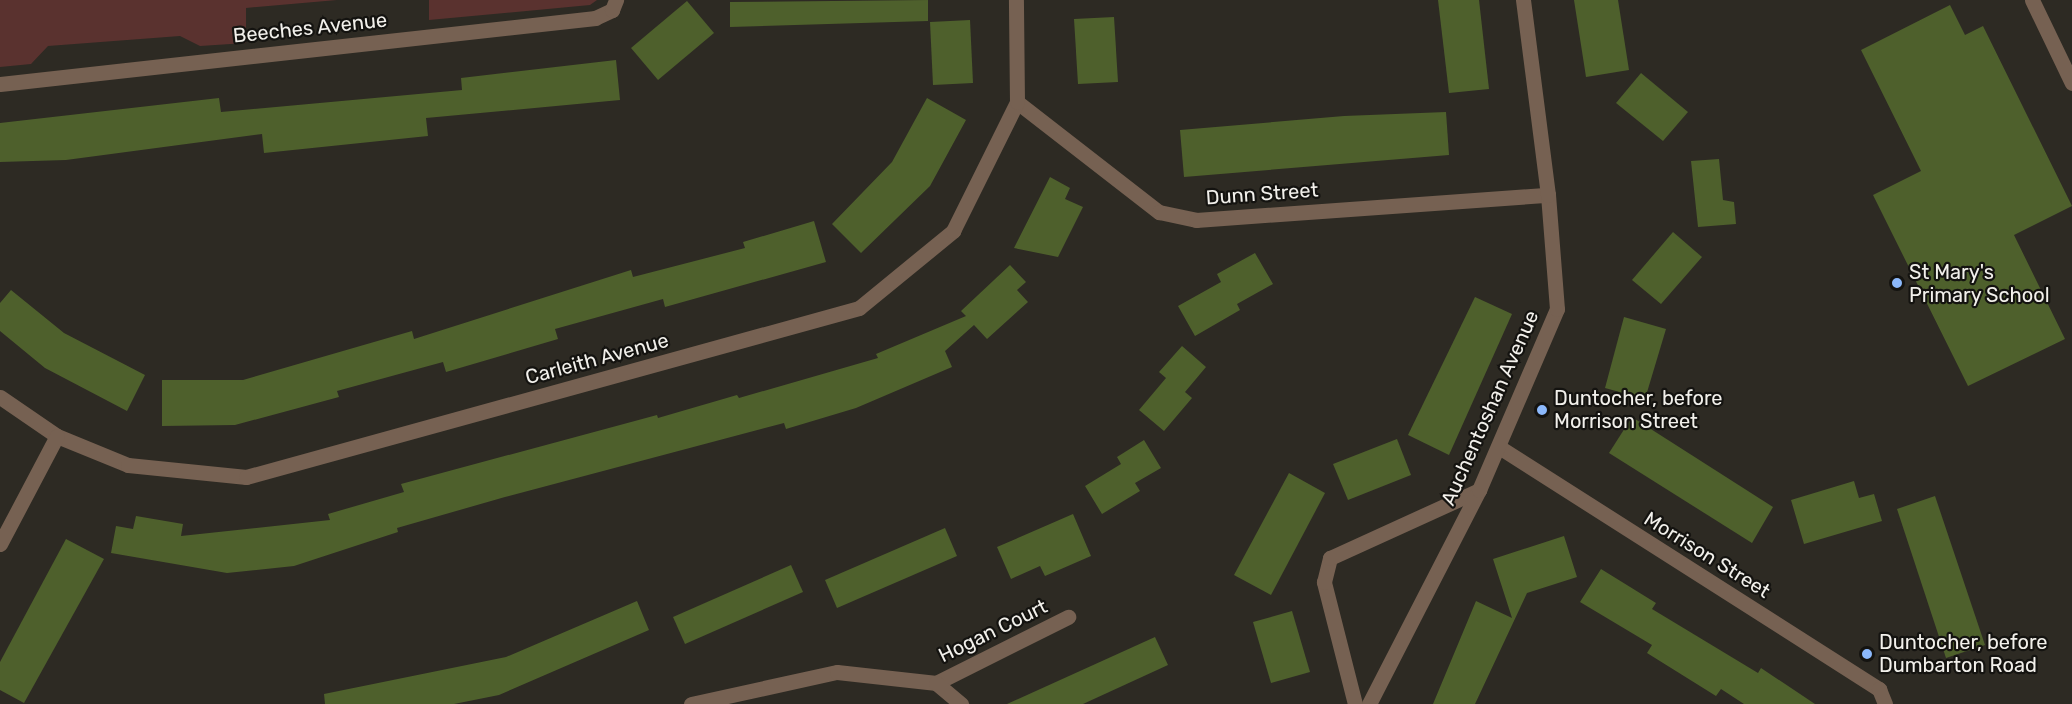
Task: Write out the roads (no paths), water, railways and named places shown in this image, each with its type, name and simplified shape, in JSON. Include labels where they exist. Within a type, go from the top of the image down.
[{"type":"street","name":"Beeches Avenue","points":[[0,84],[595,18],[612,10],[616,0]]},
{"type":"street","name":"Carleith Avenue","points":[[0,397],[57,436],[128,465],[246,477],[859,308],[953,231],[1017,102],[1016,0]]},
{"type":"street","name":"Auchentoshan Avenue","points":[[1369,704],[1479,490],[1557,309],[1548,195],[1523,0]]},
{"type":"street","points":[[2032,0],[2072,83]]},
{"type":"street","name":"Dunn Street","points":[[1017,102],[1159,212],[1196,220],[1548,195]]},
{"type":"street","points":[[0,544],[57,436]]},
{"type":"street","name":"Morrison Street","points":[[1499,447],[1879,689],[1885,704]]},
{"type":"street","points":[[1355,704],[1324,582],[1330,558],[1479,490]]},
{"type":"street","name":"Hogan Court","points":[[936,683],[1068,618]]},
{"type":"street","points":[[691,704],[837,672],[936,683],[961,704]]},
{"type":"place","name":"St Mary's Primary School","points":[[1897,283]]},
{"type":"place","name":"Duntocher, before Morrison Street","points":[[1542,410]]},
{"type":"place","name":"Duntocher, before Dumbarton Road","points":[[1867,654]]}]
